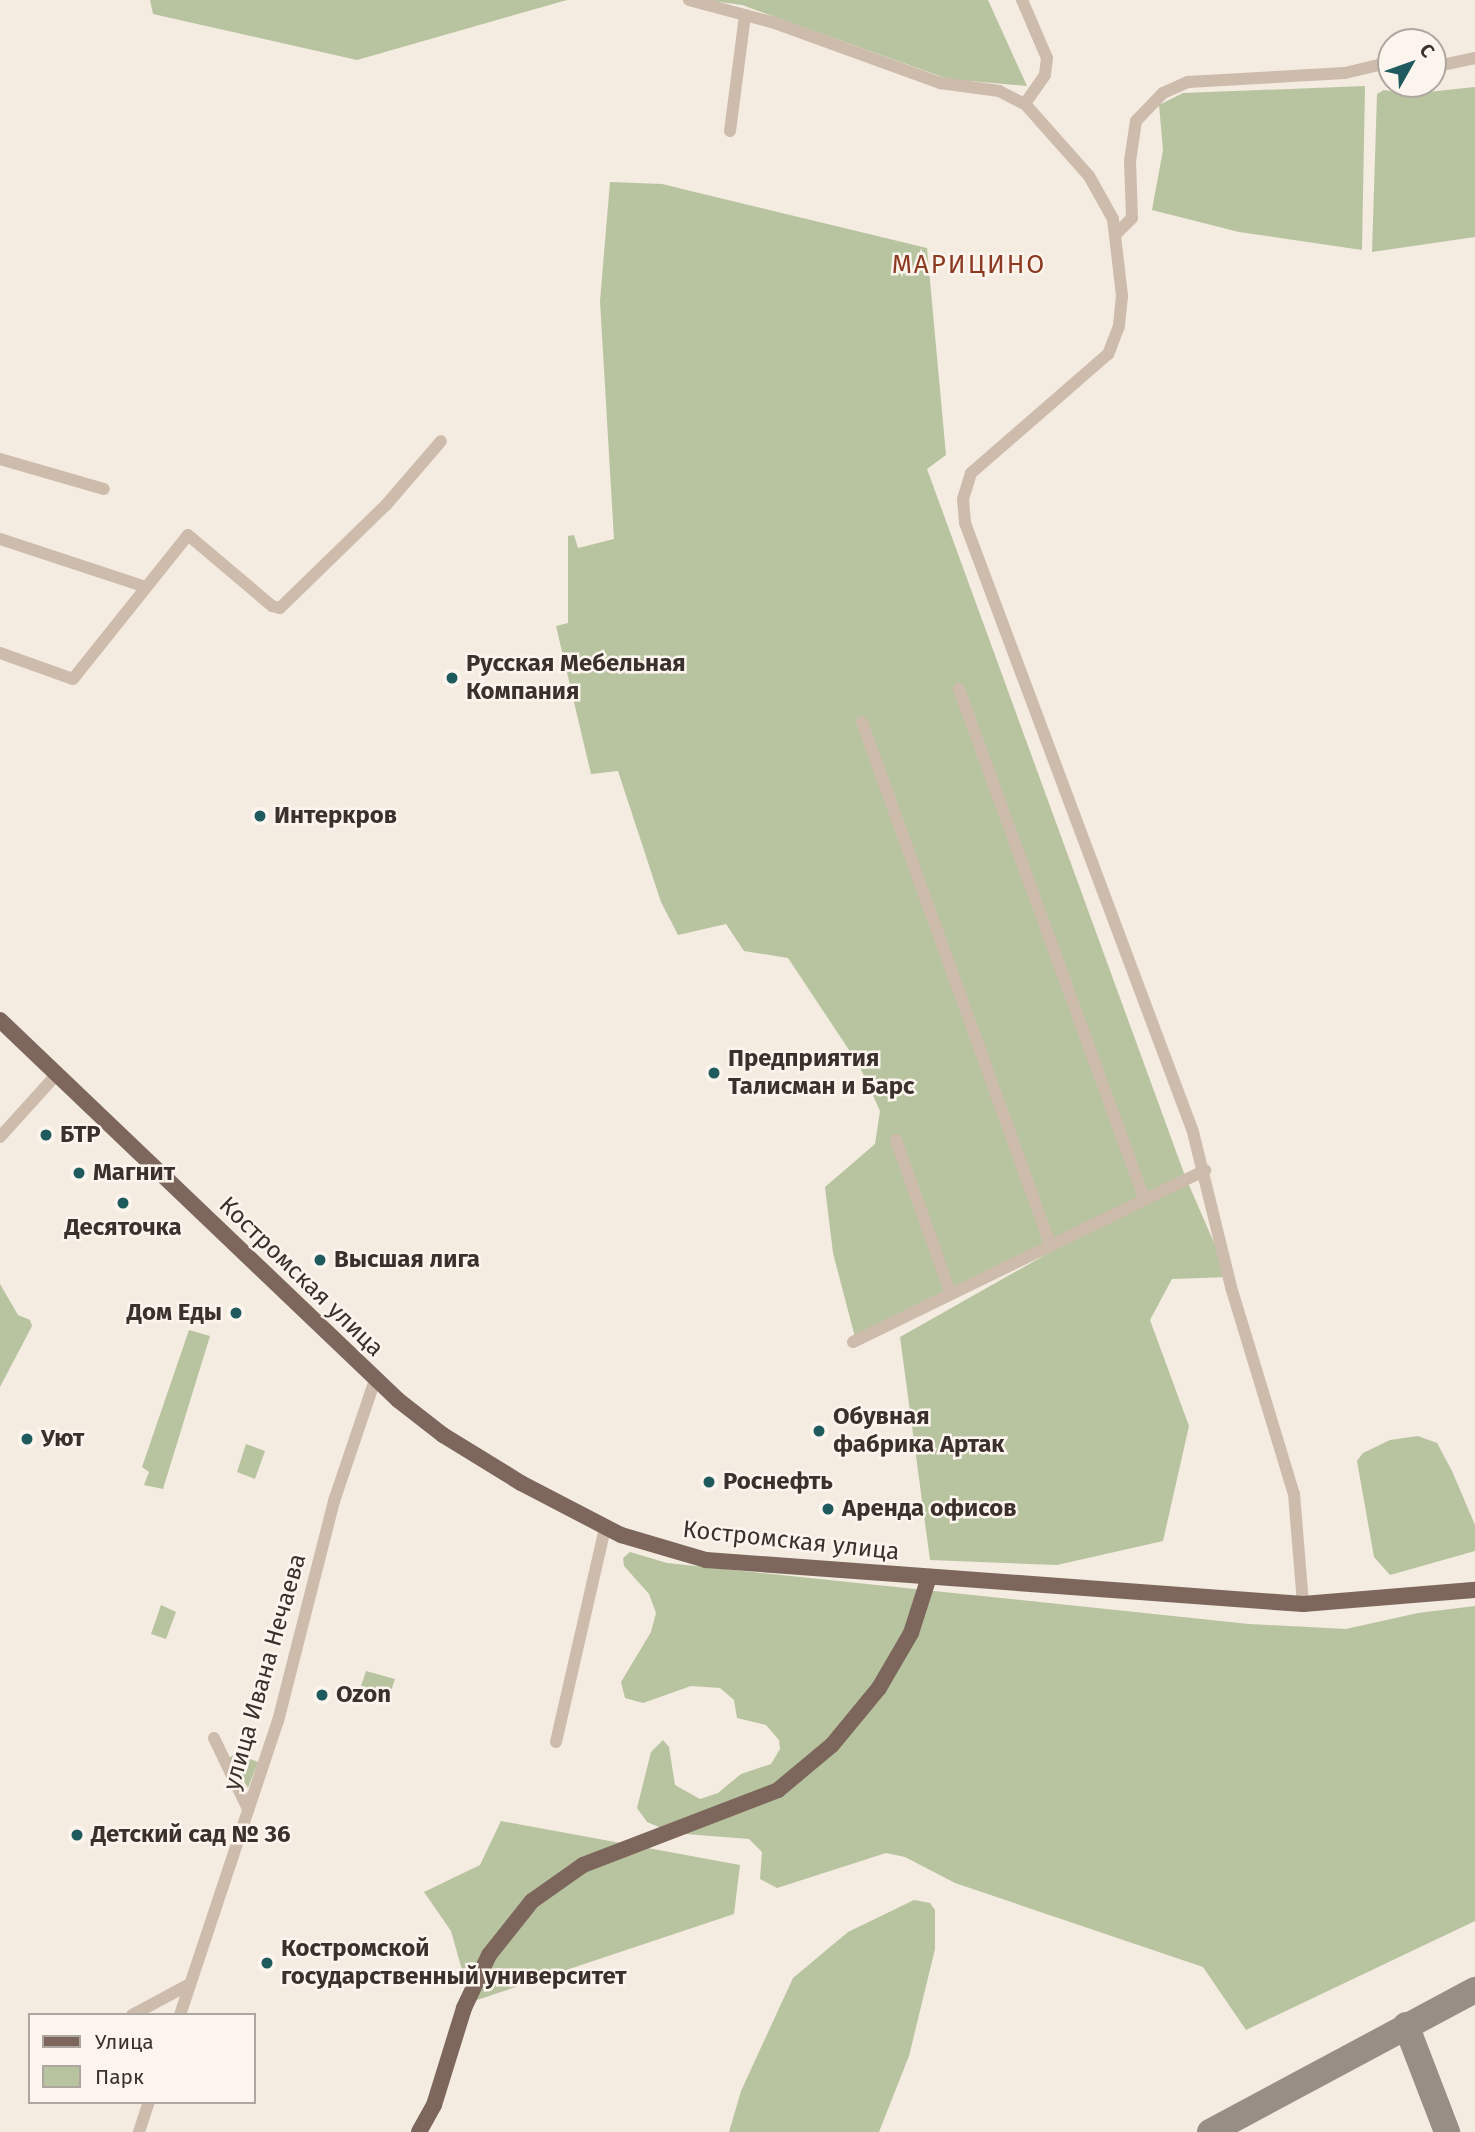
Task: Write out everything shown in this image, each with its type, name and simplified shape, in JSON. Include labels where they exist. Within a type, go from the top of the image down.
[{"type":"main road","name":"Костромская улица","points":[[0,1020],[375,1380],[443,1435],[605,1528],[661,1550],[706,1560],[1303,1604],[1475,1590]]},
{"type":"main road","points":[[419,2132],[434,2105],[464,2008],[489,1955],[532,1901],[583,1864],[778,1790],[832,1745],[879,1688],[911,1633],[929,1577]]},
{"type":"street","points":[[689,0],[745,15],[940,83],[999,91],[1025,104],[1089,176],[1117,233],[1122,296],[1119,326],[1108,354],[1064,397],[979,465],[967,480],[962,499],[965,523],[1205,1170],[1229,1278],[1294,1494],[1303,1604]]},
{"type":"street","points":[[1022,0],[1046,58],[1045,75],[1025,104]]},
{"type":"street","points":[[730,131],[745,15]]},
{"type":"street","points":[[1447,64],[1475,58]]},
{"type":"street","points":[[1117,233],[1132,218],[1130,161],[1134,128],[1163,93],[1188,82],[1345,73],[1377,65]]},
{"type":"street","points":[[0,653],[73,679],[188,535],[272,606],[280,608],[386,505],[441,441]]},
{"type":"street","points":[[0,459],[104,489]]},
{"type":"street","points":[[0,539],[146,587]]},
{"type":"street","points":[[959,689],[1144,1199]]},
{"type":"street","points":[[862,722],[1050,1244]]},
{"type":"street","points":[[0,1138],[57,1074]]},
{"type":"street","points":[[896,1140],[950,1292]]},
{"type":"street","points":[[853,1342],[950,1292],[1205,1170]]},
{"type":"street","name":"улица Ивана Нечаева","points":[[181,2013],[295,1662],[334,1501],[375,1380]]},
{"type":"street","points":[[556,1742],[605,1528]]},
{"type":"street","points":[[214,1738],[248,1809]]},
{"type":"street","points":[[136,2013],[190,1984]]},
{"type":"street","points":[[137,2104],[144,2117]]},
{"type":"street","points":[[139,2132],[148,2104]]},
{"type":"green space","points":[[150,0],[567,0],[357,60],[153,14]]},
{"type":"green space","points":[[706,0],[988,0],[1027,86],[948,79],[742,5]]},
{"type":"green space","points":[[1365,86],[1362,250],[1239,232],[1152,210],[1163,150],[1159,105],[1183,93]]},
{"type":"green space","points":[[1475,87],[1475,237],[1372,252],[1377,94],[1377,98],[1447,98],[1447,90]]},
{"type":"green space","points":[[610,182],[662,184],[927,248],[946,455],[927,469],[1185,1176],[1229,1277],[1172,1279],[1150,1320],[1189,1426],[1163,1541],[1057,1565],[930,1560],[900,1337],[1169,1185],[856,1341],[833,1253],[825,1187],[875,1144],[880,1111],[859,1065],[788,958],[744,951],[726,924],[678,935],[661,902],[618,771],[591,774],[556,626],[568,623],[568,536],[574,535],[578,548],[614,539],[600,301]]},
{"type":"green space","points":[[0,1284],[18,1315],[30,1320],[32,1326],[0,1387]]},
{"type":"green space","points":[[189,1330],[210,1336],[163,1489],[144,1485],[149,1472],[142,1467]]},
{"type":"green space","points":[[1418,1436],[1437,1443],[1452,1471],[1475,1525],[1475,1551],[1390,1575],[1374,1557],[1357,1461],[1363,1453],[1390,1440]]},
{"type":"green space","points":[[246,1444],[265,1451],[255,1479],[237,1472]]},
{"type":"green space","points":[[630,1552],[667,1563],[1249,1624],[1346,1629],[1418,1613],[1475,1606],[1475,1921],[1246,2030],[1203,1967],[955,1883],[905,1857],[886,1853],[777,1888],[760,1879],[762,1852],[749,1839],[673,1833],[647,1822],[637,1808],[651,1752],[663,1740],[669,1747],[675,1785],[700,1799],[718,1793],[741,1774],[771,1764],[780,1749],[779,1740],[766,1725],[737,1718],[734,1700],[720,1688],[691,1686],[643,1703],[625,1698],[621,1682],[651,1632],[656,1613],[649,1594],[624,1566],[623,1558]]},
{"type":"green space","points":[[161,1605],[176,1612],[166,1639],[151,1634]]},
{"type":"green space","points":[[366,1671],[395,1679],[390,1694],[361,1686]]},
{"type":"green space","points":[[236,1753],[258,1762],[248,1788],[229,1758]]},
{"type":"green space","points":[[501,1821],[740,1865],[734,1914],[471,2002],[451,1931],[424,1892],[480,1865]]},
{"type":"green space","points":[[914,1900],[930,1903],[935,1910],[935,1949],[909,2056],[879,2132],[729,2132],[741,2091],[793,1978],[848,1932]]},
{"type":"taxiway","points":[[1210,2132],[1475,1990]]},
{"type":"taxiway","points":[[1406,2025],[1447,2132]]},
{"type":"place","name":"Русская Мебельная Компания","points":[[452,678]]},
{"type":"place","name":"Интеркров","points":[[260,816]]},
{"type":"place","name":"Предприятия Талисман и Барс","points":[[714,1073]]},
{"type":"place","name":"БТР","points":[[46,1135]]},
{"type":"place","name":"Магнит","points":[[79,1173]]},
{"type":"place","name":"Десяточка","points":[[123,1203]]},
{"type":"place","name":"Высшая лига","points":[[320,1260]]},
{"type":"place","name":"Дом Еды","points":[[236,1313]]},
{"type":"place","name":"Обувная фабрика Артак","points":[[819,1431]]},
{"type":"place","name":"Уют","points":[[27,1439]]},
{"type":"place","name":"Роснефть","points":[[709,1482]]},
{"type":"place","name":"Аренда офисов","points":[[828,1509]]},
{"type":"place","name":"Ozon","points":[[322,1695]]},
{"type":"place","name":"Детский сад № 36","points":[[77,1835]]},
{"type":"place","name":"Костромской государственный университет","points":[[267,1963]]},
{"type":"district","name":"МАРИЦИНО","points":[[969,265]]}]
